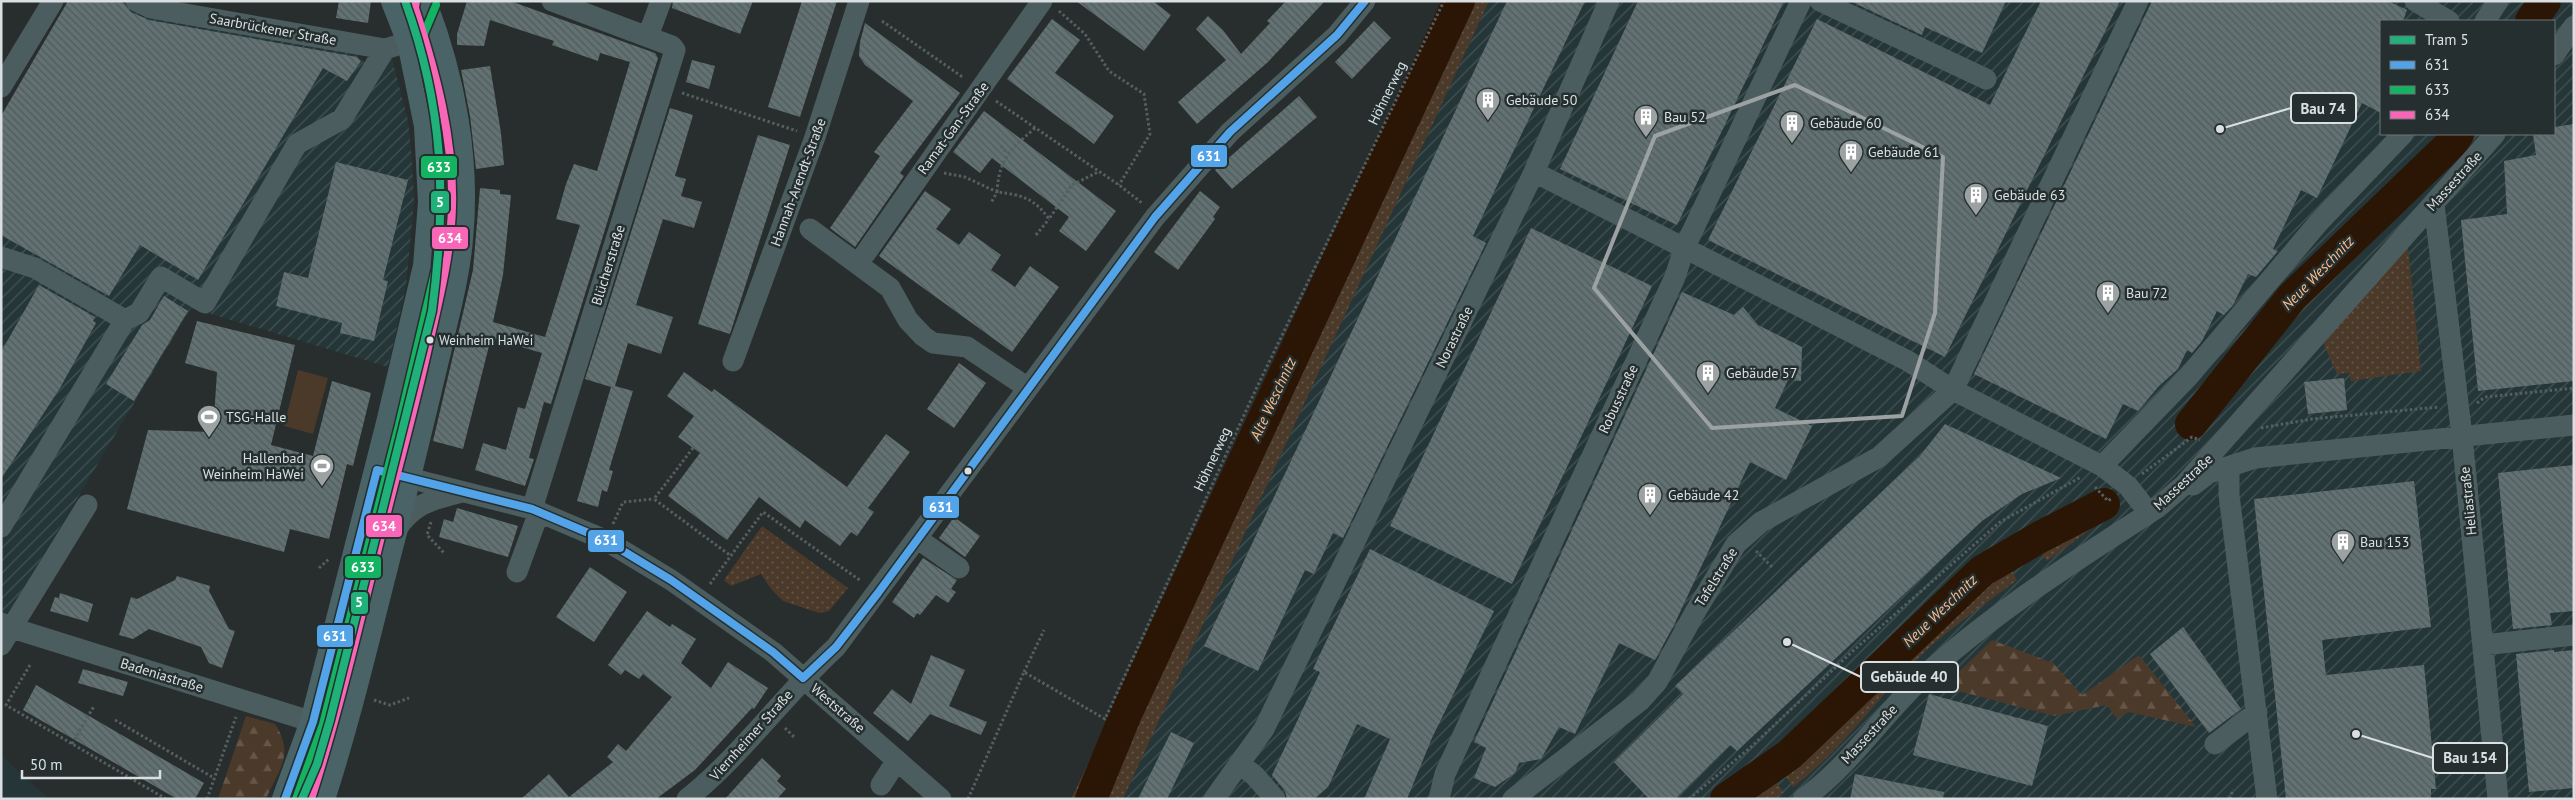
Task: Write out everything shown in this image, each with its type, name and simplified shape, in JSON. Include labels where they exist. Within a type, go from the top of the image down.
[{"type":"main road","points":[[285,799],[313,722],[421,292],[430,238],[431,202],[427,126],[410,42],[394,1]]},
{"type":"main road","points":[[322,799],[342,735],[408,478],[452,288],[460,239],[461,172],[452,105],[438,42],[425,3]]},
{"type":"street","points":[[1,87],[53,1]]},
{"type":"street","name":"Saarbrückener Straße","points":[[136,1],[151,8],[385,49],[410,42]]},
{"type":"street","points":[[552,1],[648,36],[661,1]]},
{"type":"street","name":"Hannah-Arendt-Straße","points":[[733,362],[815,137],[860,1]]},
{"type":"street","name":"Viernheimer Straße","points":[[688,799],[707,783],[803,678],[836,647],[878,593],[1157,214],[1230,132],[1337,35],[1366,1]]},
{"type":"street","name":"Norastraße","points":[[1214,799],[1264,730],[1534,172],[1609,1]]},
{"type":"street","name":"Robusstraße","points":[[1439,799],[1445,774],[1670,286],[1684,249],[1801,1]]},
{"type":"street","points":[[1820,1],[1986,78]]},
{"type":"street","points":[[1953,390],[2138,1]]},
{"type":"street","points":[[2415,1],[2447,20]]},
{"type":"street","points":[[2486,20],[2498,1]]},
{"type":"street","points":[[410,42],[425,3]]},
{"type":"street","name":"Ramat-Gan-Straße","points":[[866,254],[924,168],[1047,4]]},
{"type":"street","points":[[2555,53],[2574,26]]},
{"type":"street","name":"Blücherstraße","points":[[517,572],[675,50],[672,46],[648,36]]},
{"type":"street","points":[[1,527],[125,320],[138,313],[160,277],[205,303],[297,144],[342,119],[385,49]]},
{"type":"street","points":[[2093,475],[2188,377],[2318,222],[2402,135]]},
{"type":"street","name":"Massestraße","points":[[1806,796],[1862,746],[1914,685],[1933,667],[1980,629],[2153,510],[2184,485],[2232,433],[2293,359],[2494,135]]},
{"type":"street","points":[[1534,172],[1908,361],[2093,475],[2128,486],[2153,510],[2209,473],[2255,458],[2574,425]]},
{"type":"street","name":"Heliastraße","points":[[2434,204],[2462,436],[2498,799]]},
{"type":"street","points":[[810,229],[890,288],[908,320],[924,336],[934,343],[968,347],[1028,388]]},
{"type":"street","points":[[1,257],[35,268],[125,320]]},
{"type":"street","name":"Tafelstraße","points":[[1513,799],[1640,701],[1657,682],[1694,614],[1736,544],[1761,522],[1879,457],[1953,390]]},
{"type":"street","points":[[2229,467],[2229,493],[2267,799]]},
{"type":"street","name":"Weststraße","points":[[377,470],[535,510],[605,540],[699,600],[773,652],[941,799]]},
{"type":"street","points":[[393,534],[405,515],[420,504],[464,491]]},
{"type":"street","points":[[5,632],[87,505]]},
{"type":"street","points":[[918,539],[959,568]]},
{"type":"street","name":"Badeniastraße","points":[[5,632],[313,722]]},
{"type":"street","points":[[2483,645],[2574,636]]},
{"type":"street","points":[[2215,744],[2257,712]]},
{"type":"street","points":[[881,784],[897,760]]},
{"type":"street","points":[[1239,763],[1256,776],[1276,799]]},
{"type":"street","points":[[1806,796],[1830,799]]},
{"type":"path","name":"Höhnerweg","points":[[1024,672],[1105,719],[1256,389],[1444,1]]},
{"type":"path","points":[[1047,4],[1085,34],[1109,72],[1144,94],[1150,134],[1119,185]]},
{"type":"path","points":[[882,21],[1119,185],[1157,214]]},
{"type":"path","points":[[664,87],[815,137]]},
{"type":"path","points":[[991,203],[997,192],[998,172],[1007,153],[1035,128]]},
{"type":"path","points":[[1001,146],[1007,153]]},
{"type":"path","points":[[924,168],[965,177],[997,192],[1019,195],[1039,205],[1049,219]]},
{"type":"path","points":[[1036,235],[1072,185],[1098,172]]},
{"type":"path","points":[[1689,799],[1751,747],[1854,650],[2000,522],[2076,478],[2093,475],[2108,501],[2148,468],[2192,437],[2206,442],[2232,433],[2312,419],[2476,404],[2485,397],[2574,388]]},
{"type":"path","points":[[654,499],[693,448]]},
{"type":"path","points":[[622,505],[623,502],[654,499],[731,556]]},
{"type":"path","points":[[699,600],[763,512],[878,593]]},
{"type":"path","points":[[432,519],[428,535],[445,554]]},
{"type":"path","points":[[318,568],[330,561],[332,552]]},
{"type":"path","points":[[968,799],[1044,630]]},
{"type":"path","points":[[30,665],[6,705],[166,799]]},
{"type":"path","points":[[370,699],[390,705],[409,698]]},
{"type":"path","points":[[207,799],[242,700]]},
{"type":"path","points":[[72,744],[94,706]]},
{"type":"path","points":[[116,720],[214,778]]},
{"type":"path","points":[[2230,799],[2233,789]]},
{"type":"highlighted area","points":[[1795,85],[1943,157],[1935,313],[1902,416],[1712,428],[1594,288],[1655,136]]},
{"type":"shaded area","points":[[118,1],[150,14],[355,54],[376,73],[392,59],[408,120],[412,161],[414,201],[406,287],[388,367],[191,308],[1,626],[1,117]]},
{"type":"shaded area","points":[[1489,1],[2574,1],[2574,799],[1123,799]]},
{"type":"shaded area","points":[[1,754],[23,776],[50,799],[1,799]]},
{"type":"green space","points":[[1451,1],[1489,1],[1123,799],[1071,799],[1197,541],[1264,386]]},
{"type":"green space","points":[[431,38],[455,207],[414,435],[398,431],[427,310],[419,56]]},
{"type":"green space","points":[[2407,239],[2421,371],[2351,381],[2349,373],[2337,374],[2320,336]]},
{"type":"green space","points":[[298,370],[328,378],[313,434],[284,426]]},
{"type":"green space","points":[[390,507],[315,799],[296,799],[379,513]]},
{"type":"green space","points":[[2097,508],[2106,518],[2047,561],[2039,550]]},
{"type":"green space","points":[[762,526],[848,588],[829,611],[819,613],[783,601],[771,589],[761,574],[731,586],[724,580]]},
{"type":"green space","points":[[2010,567],[2017,580],[1922,654],[1840,745],[1793,787],[1783,772],[1829,734],[1862,696],[1943,617]]},
{"type":"green space","points":[[1992,640],[2053,663],[2082,695],[2139,655],[2196,727],[2128,712],[2117,719],[2107,705],[2054,716],[1943,687]]},
{"type":"green space","points":[[246,716],[275,724],[284,745],[283,762],[266,799],[218,799]]},
{"type":"green space","points":[[1775,781],[1784,792],[1774,799],[1751,799]]},
{"type":"building","points":[[68,1],[119,1],[124,3],[131,12],[149,20],[357,57],[361,61],[347,81],[323,68],[198,280],[140,245],[109,296],[1,235],[1,116]]},
{"type":"building","points":[[339,1],[371,1],[368,23],[336,18]]},
{"type":"building","points":[[467,1],[510,1],[655,53],[658,58],[551,404],[544,402],[529,458],[534,459],[525,486],[475,470],[483,443],[506,450],[518,407],[525,409],[542,353],[491,338],[463,449],[433,441],[473,270],[480,188],[500,190],[500,194],[511,195],[503,275],[493,322],[545,337],[580,225],[556,219],[566,184],[574,164],[597,171],[630,62],[600,53],[598,61],[552,45],[554,41],[490,20],[484,46],[457,45],[457,34]]},
{"type":"building","points":[[673,1],[753,1],[740,34],[672,8]]},
{"type":"building","points":[[802,1],[837,1],[800,117],[768,107]]},
{"type":"building","points":[[1076,1],[1153,1],[1171,15],[1144,51]]},
{"type":"building","points":[[1286,1],[1325,1],[1268,62],[1197,124],[1178,102],[1226,60],[1196,29],[1208,16],[1223,30],[1241,54],[1270,23],[1267,21]]},
{"type":"building","name":"Gebäude 50","points":[[1507,1],[1585,1],[1473,236],[1486,243],[1343,538],[1333,533],[1314,574],[1305,570],[1258,671],[1204,646]]},
{"type":"building","points":[[1638,1],[1784,1],[1677,225],[1560,169]]},
{"type":"building","points":[[1850,1],[2006,1],[1982,53],[1925,27],[1922,35]]},
{"type":"building","points":[[2041,1],[2120,1],[1945,357],[1708,240],[1817,19],[1990,105]]},
{"type":"building","points":[[2152,1],[2388,1],[2407,10],[2403,20],[2380,20],[2380,112],[2362,103],[2317,198],[2301,190],[2273,249],[2278,251],[2256,277],[2248,274],[2233,305],[2224,315],[2217,311],[2202,341],[2192,353],[2187,350],[2178,369],[2159,386],[2138,411],[2123,404],[2106,439],[1974,374]]},
{"type":"building","points":[[1052,19],[1080,40],[1055,73],[1114,116],[1094,144],[1007,79]]},
{"type":"building","points":[[1374,21],[1391,38],[1352,79],[1335,62]]},
{"type":"building","points":[[865,23],[960,93],[900,173],[904,176],[855,247],[830,228],[880,156],[874,152],[913,101],[865,65],[859,56],[860,42]]},
{"type":"building","points":[[692,60],[715,66],[709,89],[686,82]]},
{"type":"building","points":[[490,66],[501,133],[504,165],[476,169],[470,116],[461,70]]},
{"type":"building","points":[[1299,96],[1317,117],[1232,189],[1215,170]]},
{"type":"building","points":[[670,108],[693,115],[675,176],[686,179],[681,196],[702,202],[694,228],[663,219],[636,305],[673,317],[661,354],[628,343],[615,386],[633,391],[609,470],[613,471],[607,492],[602,490],[598,507],[577,501],[611,387],[585,379]]},
{"type":"building","points":[[984,111],[1116,211],[1086,251],[1059,231],[1069,217],[992,158],[980,173],[953,152]]},
{"type":"building","points":[[2574,124],[2574,381],[2478,391],[2461,220],[2507,214],[2504,161],[2536,155],[2533,135],[2555,135],[2555,127]]},
{"type":"building","points":[[758,135],[790,145],[730,334],[698,324]]},
{"type":"building","points":[[336,162],[408,180],[383,280],[388,281],[374,341],[340,333],[342,323],[276,306],[284,272],[308,278]]},
{"type":"building","points":[[925,191],[951,209],[936,229],[959,245],[969,232],[1001,255],[991,270],[1015,287],[1030,266],[1059,287],[1012,352],[879,256]]},
{"type":"building","points":[[1200,191],[1220,207],[1213,217],[1215,219],[1178,270],[1154,252]]},
{"type":"building","points":[[1531,228],[1652,286],[1512,584],[1390,526]]},
{"type":"building","points":[[39,285],[95,317],[93,321],[96,323],[60,388],[1,479],[1,352]]},
{"type":"building","points":[[1682,292],[1734,315],[1743,307],[1758,325],[1802,347],[1801,381],[1788,380],[1775,408],[1812,426],[1786,480],[1750,462],[1674,625],[1655,660],[1619,643],[1575,734],[1559,727],[1541,759],[1519,763],[1515,773],[1495,787],[1474,778],[1486,748],[1474,742]]},
{"type":"building","points":[[164,296],[188,311],[134,401],[106,384],[142,325],[150,320]]},
{"type":"building","name":"TSG-Halle","points":[[197,321],[295,345],[271,445],[313,456],[332,381],[371,393],[353,466],[347,464],[329,539],[290,529],[284,552],[127,509],[148,430],[213,432],[217,372],[185,363]]},
{"type":"building","points":[[959,363],[986,383],[954,428],[927,409]]},
{"type":"building","points":[[684,372],[712,392],[714,389],[847,487],[886,434],[910,452],[868,508],[874,512],[857,536],[851,532],[840,546],[805,520],[800,528],[759,497],[727,540],[668,496],[700,453],[678,437],[694,416],[667,396]]},
{"type":"building","points":[[2344,378],[2347,410],[2308,414],[2304,382]]},
{"type":"building","points":[[1945,424],[2061,478],[2022,494],[1982,521],[1737,751],[1730,745],[1675,799],[1649,799],[1614,762],[1683,694],[1675,686],[1920,456]]},
{"type":"building","points":[[2574,465],[2574,611],[2550,613],[2552,625],[2513,629],[2498,473]]},
{"type":"building","points":[[2414,481],[2431,627],[2322,640],[2326,675],[2424,665],[2436,789],[2431,789],[2431,799],[2286,799],[2254,499]]},
{"type":"building","points":[[457,508],[518,526],[508,557],[439,537],[444,519],[453,522]]},
{"type":"building","points":[[954,517],[980,536],[965,557],[939,538]]},
{"type":"building","points":[[1370,549],[1494,611],[1432,738],[1407,799],[1364,799],[1390,739],[1357,724],[1328,787],[1314,799],[1287,799],[1285,791],[1272,775],[1320,672],[1313,669]]},
{"type":"building","points":[[923,558],[957,580],[951,589],[956,592],[948,603],[936,595],[920,615],[917,613],[914,618],[892,602]]},
{"type":"building","points":[[590,567],[627,592],[594,642],[556,617]]},
{"type":"building","points":[[177,576],[210,586],[209,591],[229,629],[235,631],[222,668],[209,663],[201,647],[149,629],[133,639],[119,635],[131,597],[137,599],[175,580]]},
{"type":"building","points":[[60,593],[93,604],[88,622],[50,611],[55,597],[59,598]]},
{"type":"building","points":[[647,611],[670,627],[672,624],[696,639],[681,663],[711,688],[728,662],[768,688],[754,709],[752,708],[695,770],[656,799],[521,799],[549,774],[569,797],[613,762],[607,757],[618,744],[626,751],[672,697],[643,674],[639,679],[625,670],[621,675],[608,665]]},
{"type":"building","points":[[2183,627],[2241,709],[2209,733],[2150,654]]},
{"type":"building","points":[[2554,650],[2554,652],[2574,650],[2574,788],[2529,792],[2516,654]]},
{"type":"building","points":[[931,655],[965,670],[949,706],[987,722],[981,735],[930,714],[908,741],[873,713],[892,689],[911,704]]},
{"type":"building","points":[[83,669],[128,682],[123,696],[78,683]]},
{"type":"building","points":[[36,685],[204,783],[195,799],[177,799],[23,710]]},
{"type":"building","points":[[1929,694],[2048,726],[2032,786],[1913,755]]},
{"type":"building","points":[[1171,732],[1194,743],[1167,799],[1138,799]]},
{"type":"building","points":[[762,758],[781,776],[777,781],[786,789],[777,799],[725,799]]},
{"type":"building","points":[[1855,774],[1944,792],[1943,799],[1850,799]]},
{"type":"waterway","name":"Alte Weschnitz","points":[[1091,799],[1126,714],[1459,1]]},
{"type":"waterway","name":"Neue Weschnitz","points":[[2532,20],[2545,1]]},
{"type":"waterway","name":"Neue Weschnitz","points":[[2191,424],[2292,297],[2453,142],[2457,135]]},
{"type":"waterway","name":"Neue Weschnitz","points":[[1726,799],[1789,755],[1982,571],[2040,537],[2104,504]]},
{"type":"tram line","name":"5","points":[[302,799],[317,764],[330,720],[432,311],[440,230],[439,154],[428,79],[405,1]]},
{"type":"transit line","name":"634","points":[[312,796],[345,683],[417,397],[450,241],[452,182],[447,131],[430,57],[415,8],[416,1]]},
{"type":"transit line","name":"631","points":[[803,678],[836,647],[878,593],[1155,217],[1230,132],[1337,35],[1365,1]]},
{"type":"transit line","name":"633","points":[[296,799],[323,724],[399,425],[436,268],[441,201],[437,125],[420,43],[436,5]]},
{"type":"transit line","name":"631","points":[[377,470],[532,509],[605,540],[671,580],[773,652],[803,678]]},
{"type":"transit line","name":"631","points":[[285,799],[313,722],[377,470]]},
{"type":"place","name":"Gebäude 50","points":[[1488,121]]},
{"type":"place","name":"Bau 74","points":[[2220,129]]},
{"type":"place","name":"Bau 52","points":[[1646,138]]},
{"type":"place","name":"Gebäude 60","points":[[1792,144]]},
{"type":"place","name":"Gebäude 61","points":[[1851,173]]},
{"type":"place","name":"Gebäude 63","points":[[1976,216]]},
{"type":"place","name":"Bau 72","points":[[2108,314]]},
{"type":"place","name":"Weinheim HaWei","points":[[430,340]]},
{"type":"place","name":"Gebäude 57","points":[[1708,394]]},
{"type":"place","name":"TSG-Halle","points":[[209,438]]},
{"type":"place","name":"Hallenbad Weinheim HaWei","points":[[322,487]]},
{"type":"place","name":"Gebäude 42","points":[[1650,516]]},
{"type":"place","name":"Bau 153","points":[[2343,563]]},
{"type":"place","name":"Gebäude 40","points":[[1787,642]]},
{"type":"place","name":"Bau 154","points":[[2356,734]]}]
